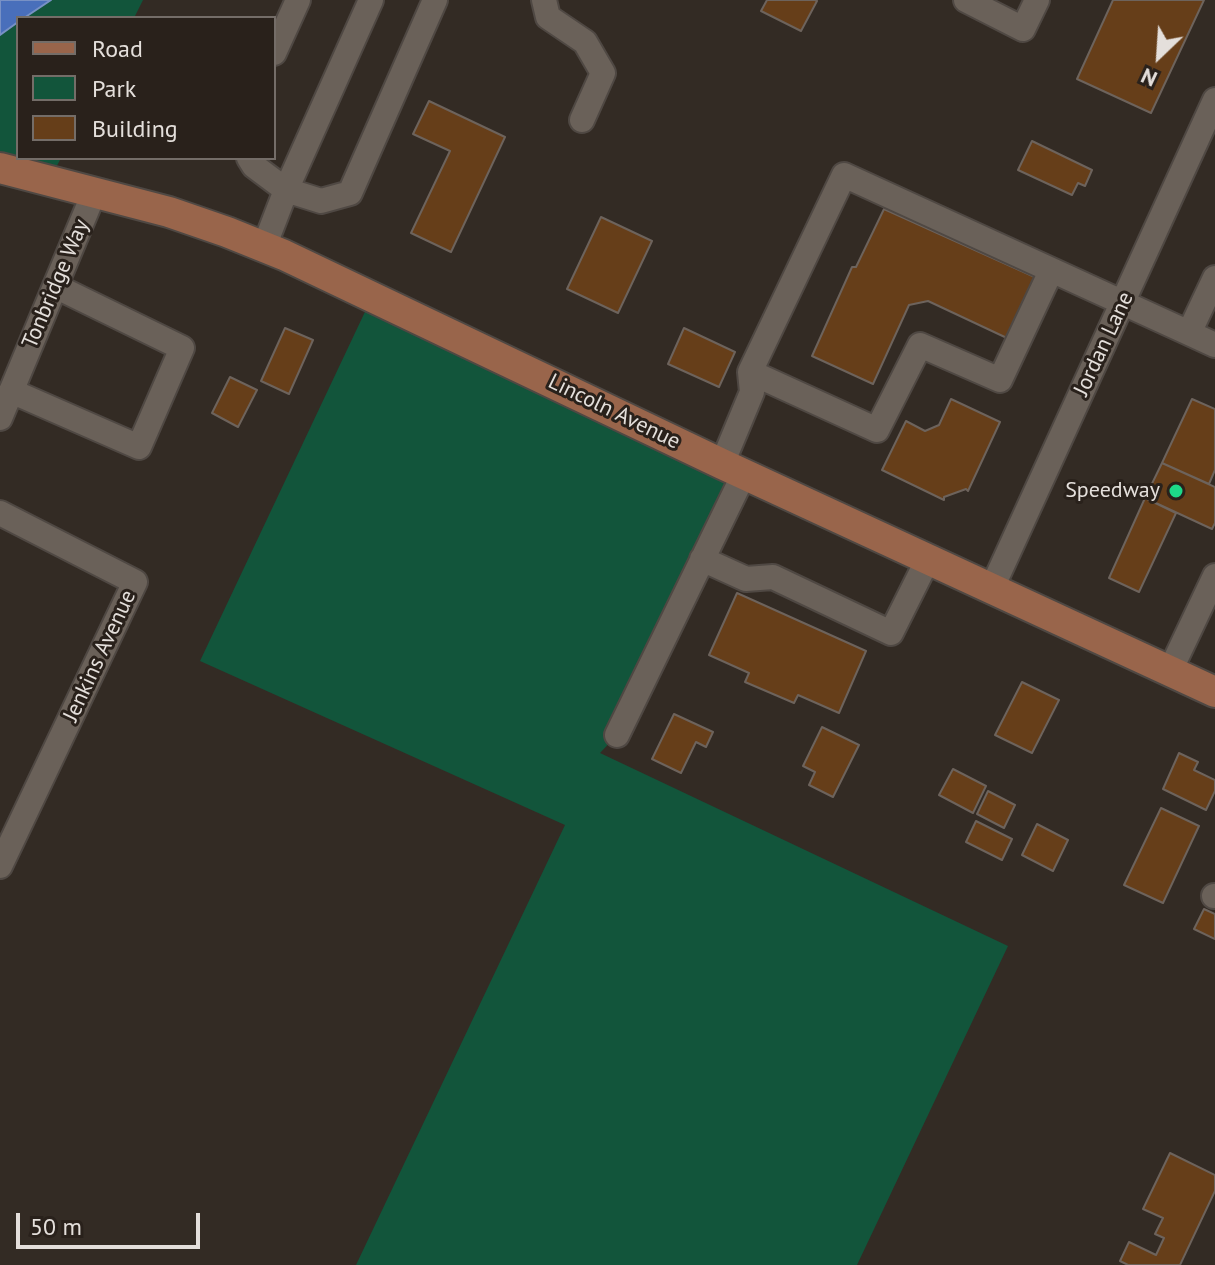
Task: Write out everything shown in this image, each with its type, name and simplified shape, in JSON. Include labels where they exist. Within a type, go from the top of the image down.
[{"type":"main road","name":"Lincoln Avenue","points":[[0,168],[169,212],[264,247],[1215,692]]},
{"type":"street","points":[[276,49],[298,0]]},
{"type":"street","points":[[264,247],[286,190],[371,0]]},
{"type":"street","points":[[250,160],[286,190],[321,201],[350,193],[435,0]]},
{"type":"street","points":[[544,0],[548,17],[585,42],[603,73],[582,120]]},
{"type":"street","points":[[966,0],[1023,29],[1037,0]]},
{"type":"street","name":"Jordan Lane","points":[[992,588],[1215,100]]},
{"type":"street","points":[[617,735],[702,559],[733,469],[752,392],[750,372],[844,175],[1215,345]]},
{"type":"street","name":"Tonbridge Way","points":[[0,418],[94,193]]},
{"type":"street","points":[[750,372],[877,430],[920,345],[1000,380],[1051,271]]},
{"type":"street","points":[[1189,333],[1215,278]]},
{"type":"street","points":[[11,391],[139,447],[182,348],[55,286]]},
{"type":"street","name":"Jenkins Avenue","points":[[0,513],[135,582],[0,866]]},
{"type":"street","points":[[702,559],[746,579],[773,577],[891,633],[928,559]]},
{"type":"street","points":[[1170,671],[1215,576]]},
{"type":"green space","points":[[51,0],[143,0],[135,16],[27,16]]},
{"type":"green space","points":[[16,23],[16,160],[60,160],[49,181],[0,168],[0,35]]},
{"type":"green space","points":[[372,297],[744,474],[617,735],[600,753],[1008,946],[857,1265],[356,1265],[565,825],[200,661]]},
{"type":"water","points":[[0,0],[51,0],[27,16],[16,16],[16,23],[0,35]]},
{"type":"building","points":[[767,0],[817,1],[801,31],[761,11]]},
{"type":"building","points":[[1113,0],[1204,0],[1151,113],[1077,79]]},
{"type":"building","points":[[429,101],[505,137],[451,252],[411,233],[450,151],[413,134]]},
{"type":"building","points":[[1032,141],[1092,170],[1085,186],[1078,183],[1072,195],[1018,170]]},
{"type":"building","points":[[884,209],[1037,278],[1009,339],[928,301],[909,305],[873,384],[812,356],[852,267],[856,267]]},
{"type":"building","points":[[601,217],[652,241],[618,313],[567,289]]},
{"type":"building","points":[[285,328],[313,340],[289,394],[261,381]]},
{"type":"building","points":[[684,328],[735,352],[719,387],[668,364]]},
{"type":"building","points":[[230,377],[257,390],[238,427],[212,413]]},
{"type":"building","points":[[951,399],[1000,422],[968,491],[966,489],[944,497],[944,500],[882,470],[906,421],[925,431],[939,425]]},
{"type":"building","points":[[1192,399],[1215,409],[1215,470],[1209,484],[1162,463]]},
{"type":"building","points":[[1162,463],[1215,487],[1215,523],[1212,529],[1145,498]]},
{"type":"building","points":[[1145,498],[1176,513],[1139,592],[1109,578]]},
{"type":"building","points":[[737,593],[866,651],[839,713],[798,695],[794,703],[745,682],[749,673],[709,655]]},
{"type":"building","points":[[1022,682],[1059,700],[1032,753],[995,735]]},
{"type":"building","points":[[674,714],[713,732],[706,747],[696,742],[681,773],[652,759]]},
{"type":"building","points":[[822,727],[859,745],[833,797],[809,785],[815,772],[803,766]]},
{"type":"building","points":[[1179,753],[1198,762],[1194,770],[1215,780],[1215,791],[1206,810],[1163,789]]},
{"type":"building","points":[[953,769],[986,786],[973,813],[939,795]]},
{"type":"building","points":[[988,791],[1015,805],[1004,828],[977,814]]},
{"type":"building","points":[[1161,808],[1199,826],[1163,903],[1124,885]]},
{"type":"building","points":[[976,821],[1012,839],[1002,860],[966,842]]},
{"type":"building","points":[[1037,824],[1068,840],[1053,871],[1022,855]]},
{"type":"building","points":[[1204,909],[1215,914],[1215,939],[1194,929]]},
{"type":"building","points":[[1170,1153],[1215,1175],[1215,1191],[1180,1265],[1128,1265],[1120,1261],[1129,1242],[1156,1255],[1164,1238],[1155,1234],[1163,1218],[1143,1209]]},
{"type":"place","name":"Speedway","points":[[1176,491]]}]
